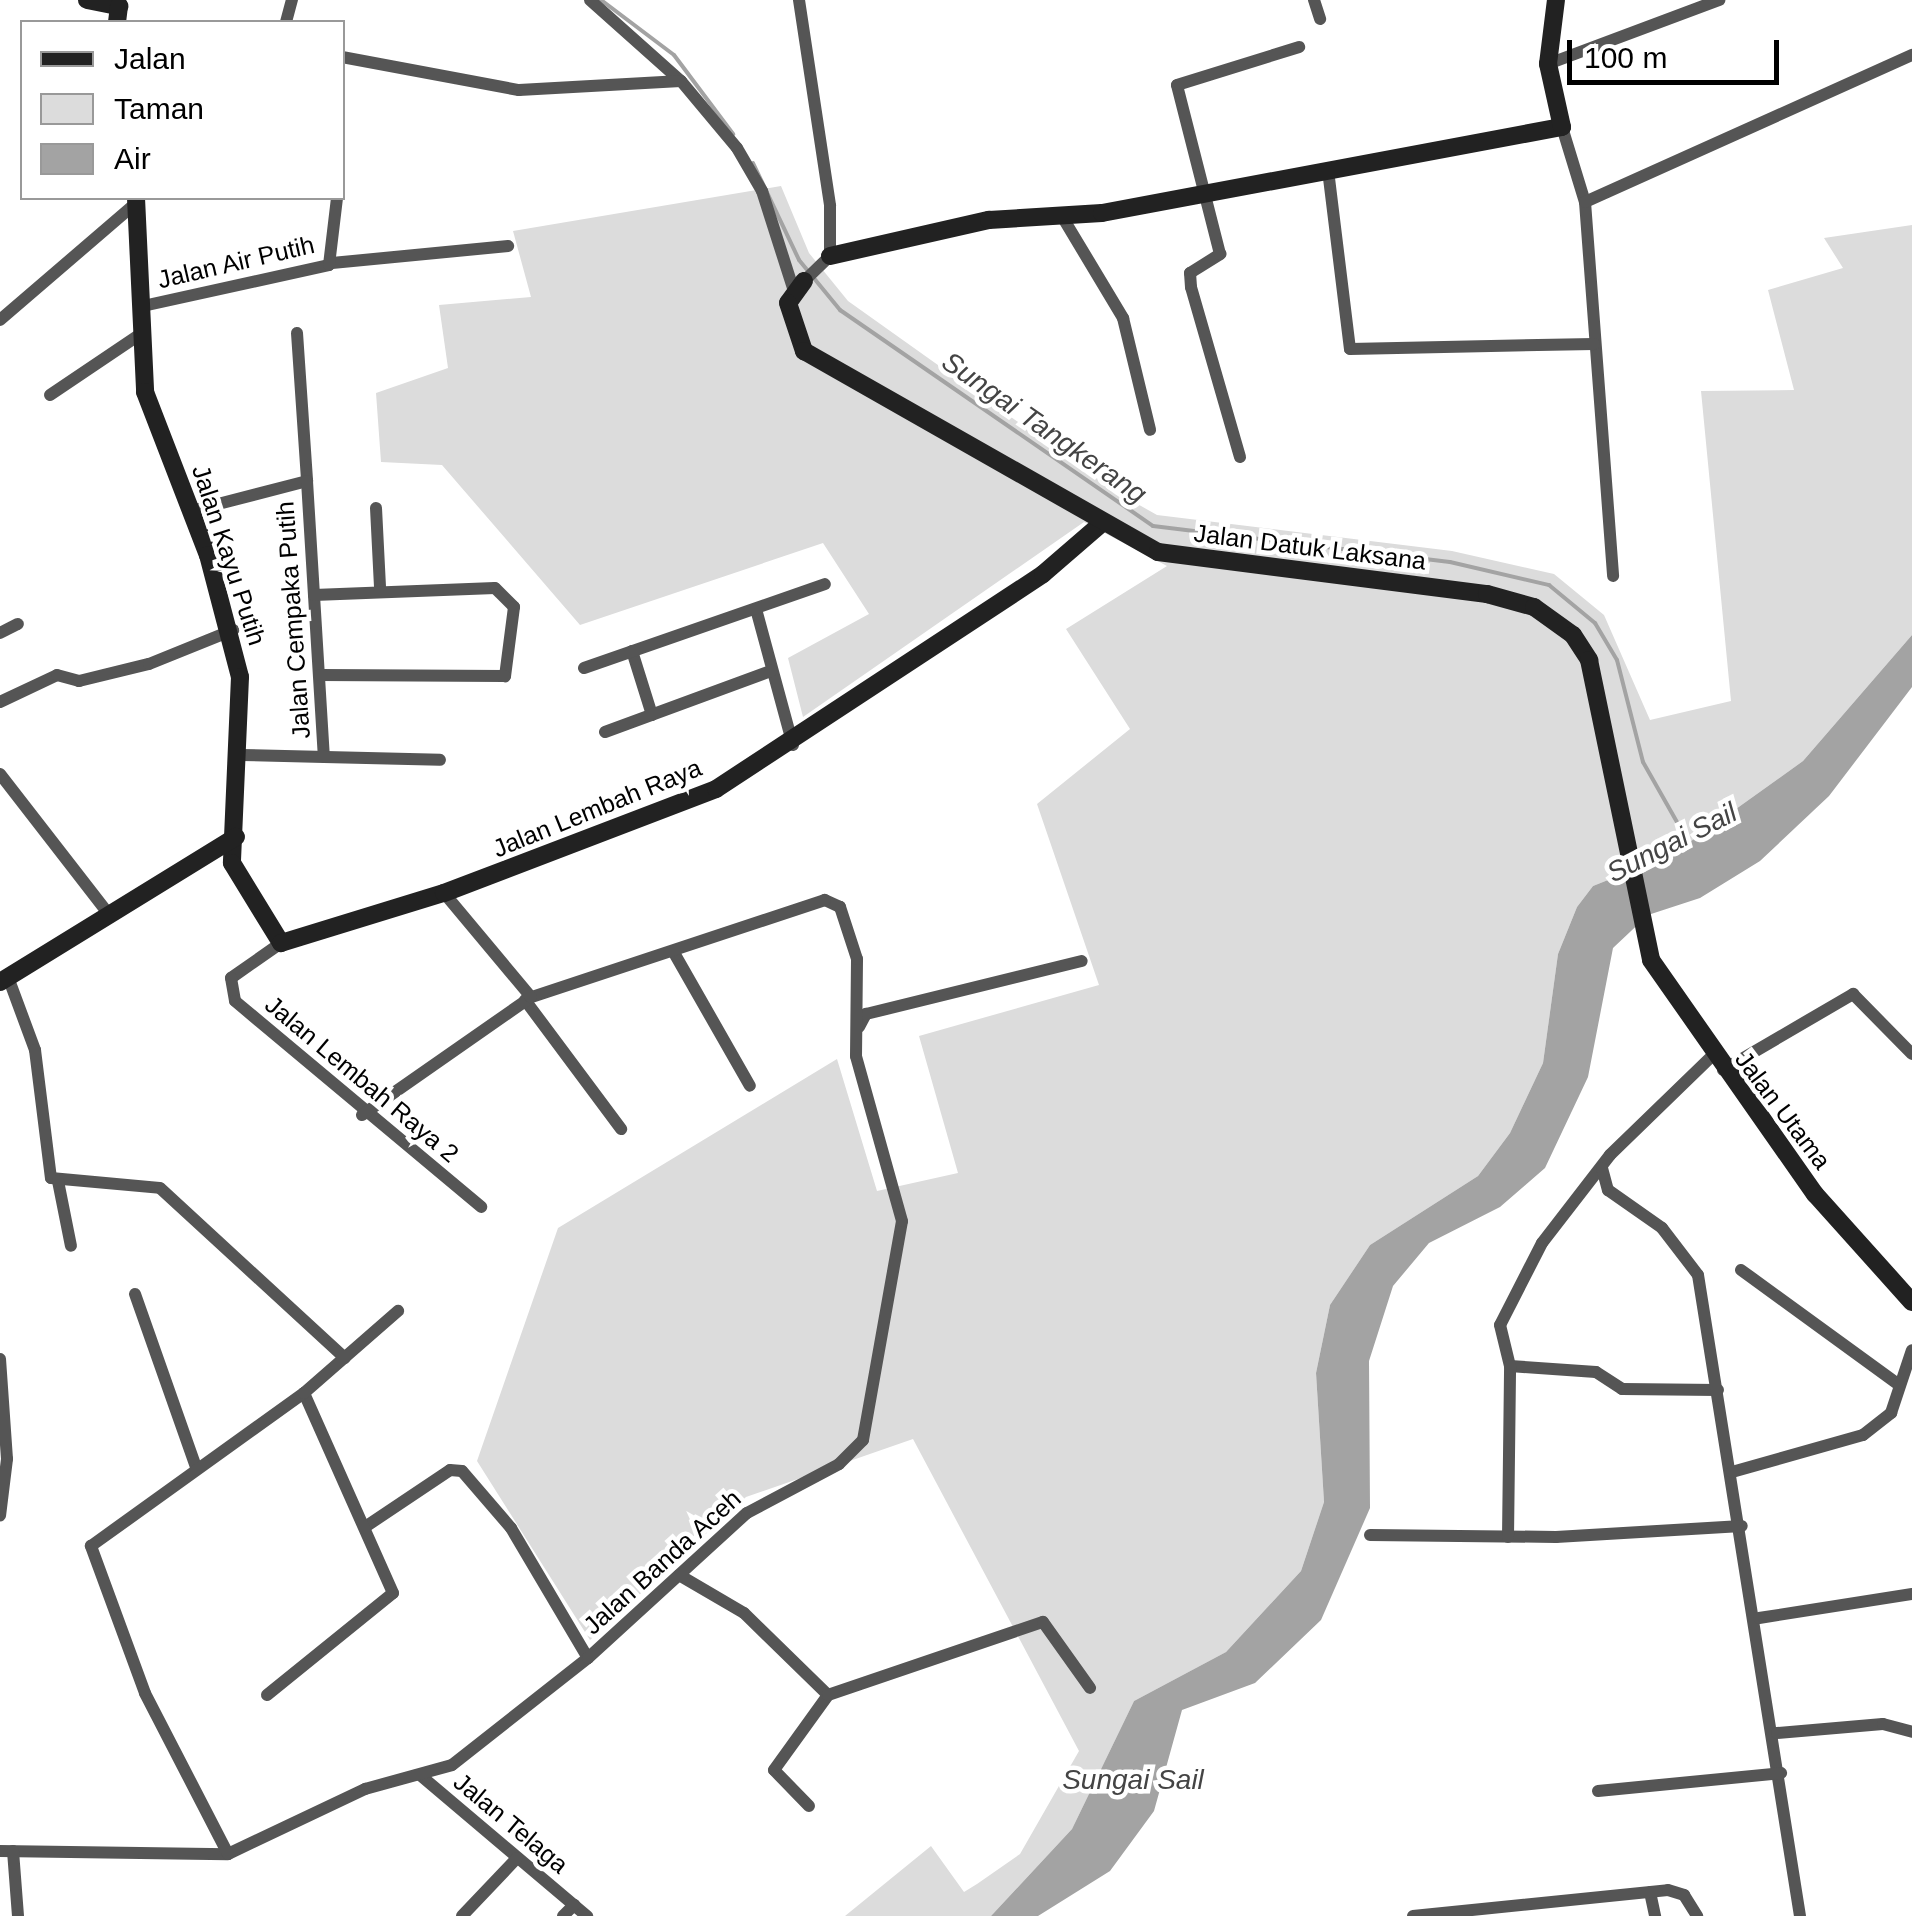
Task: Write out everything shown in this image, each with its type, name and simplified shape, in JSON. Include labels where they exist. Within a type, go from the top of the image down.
[{"type":"street","points":[[87,0],[118,10]]},
{"type":"street","points":[[590,0],[681,80],[762,191],[799,286],[828,258],[989,220],[1063,218],[1206,196],[1562,127]]},
{"type":"street","points":[[799,0],[828,167],[828,258]]},
{"type":"street","points":[[1314,0],[1320,19]]},
{"type":"street","points":[[1556,0],[1548,64],[1562,127],[1586,202],[1613,576]]},
{"type":"street","points":[[1548,64],[1719,0]]},
{"type":"street","points":[[1240,457],[1191,287],[1190,273],[1220,254],[1181,78],[1299,46]]},
{"type":"street","points":[[1586,202],[1912,56]]},
{"type":"street","points":[[345,59],[519,90],[681,80]]},
{"type":"street","points":[[1328,170],[1350,349],[1594,344]]},
{"type":"street","points":[[0,320],[136,200]]},
{"type":"street","name":"Jalan Kayu Putih","points":[[136,200],[144,392],[232,630],[241,755],[236,837]]},
{"type":"street","name":"Jalan Air Putih","points":[[142,306],[332,264],[338,200]]},
{"type":"street","points":[[1063,218],[1123,318],[1150,430]]},
{"type":"street","points":[[332,264],[508,246]]},
{"type":"street","name":"Jalan Datuk Laksana","points":[[799,286],[789,322],[804,351],[1158,552],[1486,594],[1554,619],[1589,660],[1641,929]]},
{"type":"street","points":[[50,395],[142,332]]},
{"type":"street","points":[[296,333],[307,481]]},
{"type":"street","name":"Jalan Cempaka Putih","points":[[191,511],[307,481],[324,756]]},
{"type":"street","points":[[376,508],[380,587]]},
{"type":"street","name":"Jalan Lembah Raya","points":[[282,944],[444,894],[626,828],[794,745],[1044,574],[1102,523]]},
{"type":"street","points":[[584,668],[825,584]]},
{"type":"street","points":[[314,595],[380,587],[510,595],[505,676],[320,675]]},
{"type":"street","points":[[756,610],[794,745]]},
{"type":"street","points":[[0,633],[18,624]]},
{"type":"street","points":[[0,702],[57,675],[80,681],[232,630]]},
{"type":"street","points":[[632,651],[652,715]]},
{"type":"street","points":[[604,732],[771,671]]},
{"type":"street","points":[[241,755],[440,760]]},
{"type":"street","points":[[0,774],[107,912]]},
{"type":"street","points":[[71,1246],[58,1181],[46,1163],[30,1031],[4,980],[107,912],[236,837]]},
{"type":"street","points":[[236,837],[232,862],[282,944]]},
{"type":"street","points":[[444,894],[528,999],[621,1129]]},
{"type":"street","name":"Jalan Banda Aceh","points":[[6,1851],[228,1854],[365,1788],[460,1761],[588,1658],[746,1513],[854,1453],[870,1423],[902,1221],[860,1073],[852,928],[825,900],[528,999],[362,1115]]},
{"type":"street","name":"Jalan Utama","points":[[1641,929],[1717,1063],[1912,1302]]},
{"type":"street","name":"Jalan Lembah Raya 2","points":[[282,944],[231,978],[235,1001],[362,1115],[481,1207]]},
{"type":"street","points":[[673,951],[750,1086]]},
{"type":"street","points":[[857,1031],[866,1014],[1082,961]]},
{"type":"street","points":[[1508,1537],[1510,1366],[1501,1352],[1504,1307],[1602,1168],[1717,1063],[1853,994],[1912,1054]]},
{"type":"street","points":[[1602,1168],[1608,1190],[1662,1228],[1698,1275],[1778,1733],[1800,1916]]},
{"type":"street","points":[[58,1181],[160,1188],[346,1358]]},
{"type":"street","points":[[1741,1270],[1898,1384]]},
{"type":"street","points":[[135,1294],[196,1466]]},
{"type":"street","points":[[228,1854],[146,1692],[91,1546],[196,1466],[304,1393],[398,1311]]},
{"type":"street","points":[[1732,1472],[1863,1434],[1891,1414],[1912,1350]]},
{"type":"street","points":[[0,1359],[8,1459],[0,1516]]},
{"type":"street","points":[[1510,1366],[1596,1372],[1622,1389],[1718,1390]]},
{"type":"street","points":[[268,1695],[394,1593],[304,1393]]},
{"type":"street","points":[[365,1527],[450,1470],[462,1471],[511,1528],[588,1658]]},
{"type":"street","points":[[1370,1535],[1508,1537],[1742,1526]]},
{"type":"street","points":[[678,1575],[744,1613],[828,1694]]},
{"type":"street","points":[[1759,1618],[1912,1594]]},
{"type":"street","points":[[809,1806],[774,1770],[828,1694],[1042,1622],[1090,1688]]},
{"type":"street","points":[[1778,1733],[1883,1724],[1912,1732]]},
{"type":"street","points":[[1598,1790],[1781,1773]]},
{"type":"street","name":"Jalan Telaga","points":[[420,1775],[587,1916]]},
{"type":"street","points":[[6,1851],[18,1916]]},
{"type":"street","points":[[462,1916],[518,1858]]},
{"type":"street","points":[[1650,1892],[1654,1916]]},
{"type":"street","points":[[1413,1916],[1650,1892],[1684,1895],[1697,1916]]},
{"type":"street","name":"Jalan Telaga","points":[[564,1916],[574,1905]]},
{"type":"green space","points":[[781,186],[809,253],[848,301],[1118,493],[1157,515],[1452,551],[1554,574],[1604,615],[1650,720],[1731,701],[1701,391],[1794,390],[1768,290],[1843,268],[1824,238],[1912,225],[1912,635],[1803,761],[1673,854],[1593,886],[1577,907],[1558,954],[1543,1063],[1510,1133],[1478,1176],[1370,1245],[1330,1305],[1316,1373],[1324,1502],[1301,1571],[1226,1652],[1134,1701],[1072,1829],[991,1916],[845,1916],[931,1846],[964,1892],[1020,1854],[1079,1751],[913,1439],[746,1497],[590,1640],[477,1461],[558,1228],[837,1059],[877,1191],[958,1173],[919,1036],[1099,985],[1037,804],[1130,729],[1066,629],[1167,566],[1084,522],[803,717],[788,658],[869,614],[823,543],[580,625],[442,465],[381,462],[376,393],[448,368],[439,305],[531,297],[513,231]]},
{"type":"water","name":"Sungai Sail","points":[[1912,635],[1912,687],[1829,796],[1760,861],[1700,898],[1648,915],[1613,948],[1588,1077],[1545,1168],[1500,1207],[1429,1243],[1393,1286],[1369,1361],[1370,1508],[1321,1620],[1255,1683],[1182,1710],[1154,1811],[1110,1871],[1038,1916],[991,1916],[1072,1829],[1134,1701],[1226,1652],[1301,1571],[1324,1502],[1316,1373],[1330,1305],[1370,1245],[1478,1176],[1510,1133],[1543,1063],[1558,954],[1577,907],[1593,886],[1673,854],[1803,761]]},
{"type":"waterway","name":"Sungai Tangkerang","points":[[601,0],[674,55],[733,134]]},
{"type":"waterway","name":"Sungai Tangkerang","points":[[753,163],[799,260],[840,310],[1153,526],[1450,562],[1549,585],[1595,623],[1617,660],[1643,762],[1691,847]]}]
